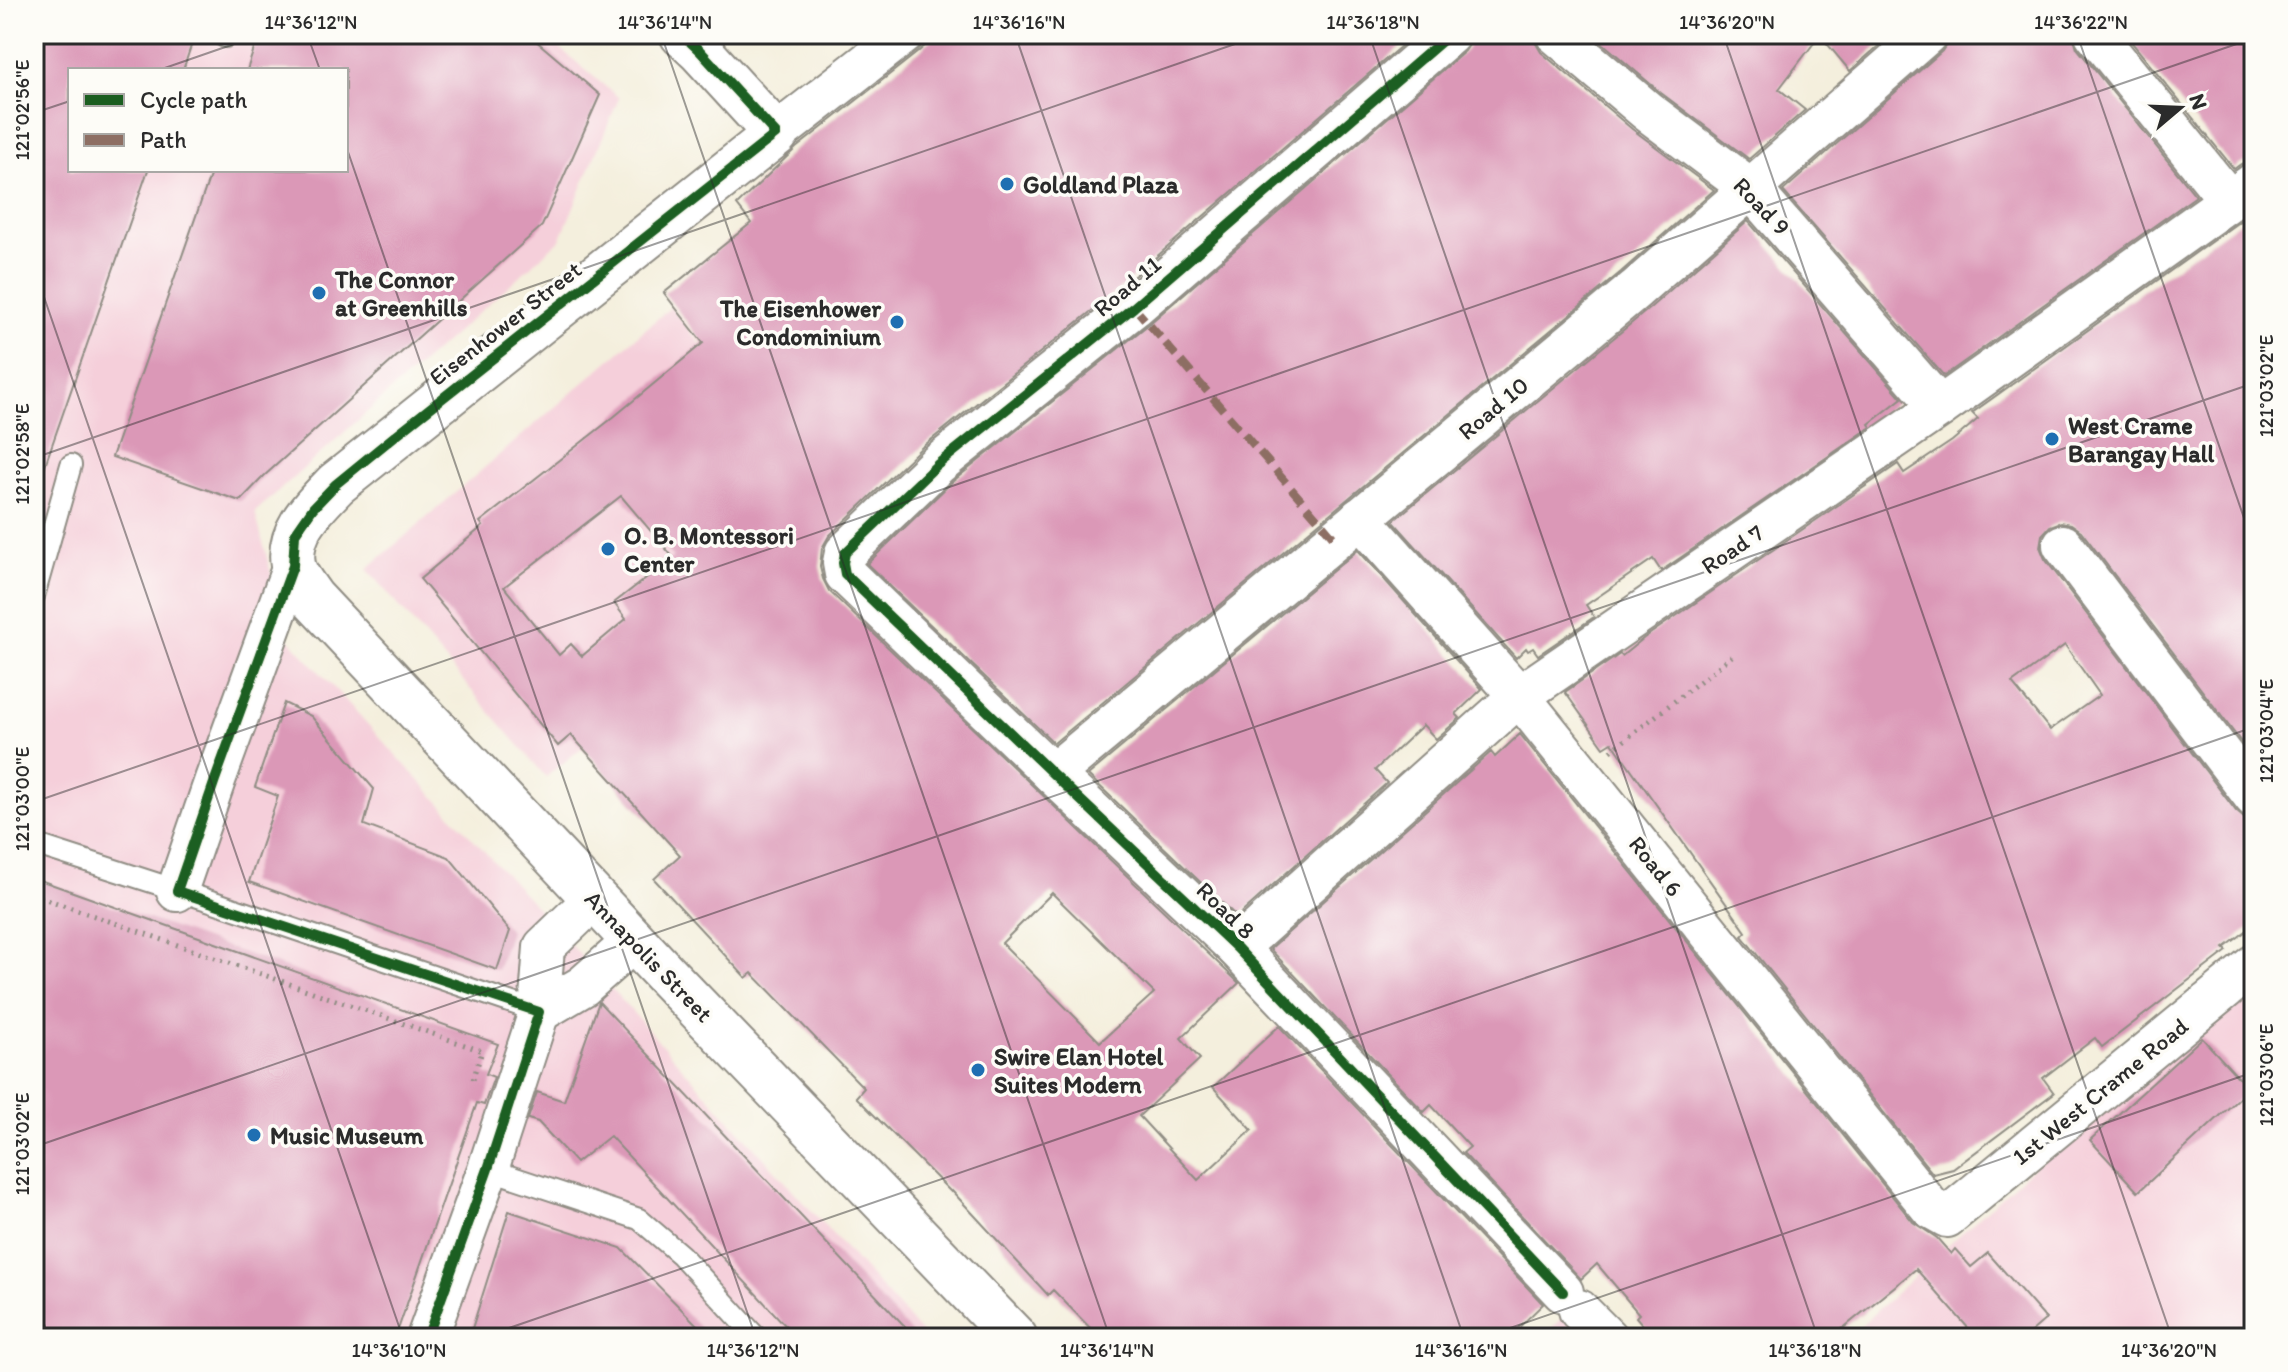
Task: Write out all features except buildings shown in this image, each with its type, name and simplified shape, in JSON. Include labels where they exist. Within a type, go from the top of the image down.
[{"type":"street","points":[[682,34],[776,134]]},
{"type":"street","name":"Eisenhower Street","points":[[293,566],[295,534],[313,508],[336,484],[904,34]]},
{"type":"street","name":"Road 11","points":[[845,574],[845,553],[937,465],[1134,307],[1450,34]]},
{"type":"street","name":"Road 9","points":[[1556,34],[1647,111],[1751,189],[1940,407]]},
{"type":"street","name":"Road 10","points":[[1053,774],[1636,289],[1927,34]]},
{"type":"street","points":[[2095,34],[2242,192]]},
{"type":"street","name":"Road 7","points":[[1237,948],[1519,696],[1940,407],[2242,192]]},
{"type":"street","name":"Road 6","points":[[1360,518],[1519,696],[1931,1208],[1947,1217]]},
{"type":"street","points":[[2063,545],[2254,797]]},
{"type":"street","points":[[177,891],[293,566]]},
{"type":"street","name":"Annapolis Street","points":[[293,566],[312,598],[594,899],[1015,1338]]},
{"type":"street","name":"Road 8","points":[[845,574],[1237,948],[1589,1322]]},
{"type":"street","points":[[255,673],[294,622],[327,614]]},
{"type":"street","points":[[427,1338],[488,1169],[539,1012],[544,947],[594,899]]},
{"type":"street","points":[[539,1012],[583,986],[634,941]]},
{"type":"street","name":"1st West Crame Road","points":[[1947,1217],[2254,965]]},
{"type":"lane","points":[[34,596],[71,465]]},
{"type":"lane","points":[[34,844],[539,1012]]},
{"type":"lane","points":[[488,1169],[639,1219],[681,1255],[757,1338]]},
{"type":"path","points":[[1582,774],[1732,656]]},
{"type":"path","points":[[40,897],[482,1051],[472,1083]]},
{"type":"shaded area","points":[[34,34],[543,34],[619,98],[560,240],[255,512],[288,638],[619,997],[926,1338],[34,1338]]},
{"type":"shaded area","name":"O. B. Montessori Center","points":[[671,307],[849,529],[546,777],[367,569]]},
{"type":"shaded area","points":[[2252,967],[2254,1338],[1847,1338]]},
{"type":"shaded area","points":[[1582,1299],[1621,1338],[1541,1338]]},
{"type":"marked path","points":[[1134,307],[1335,539]]},
{"type":"cycle path","points":[[427,1338],[488,1169],[539,1012],[177,891],[293,566],[295,534],[313,508],[336,484],[396,435],[776,134],[682,34]]},
{"type":"cycle path","points":[[1450,34],[1134,307],[937,465],[845,553],[843,563],[845,574],[1237,948],[1563,1292]]},
{"type":"place","name":"Goldland Plaza","points":[[1007,184]]},
{"type":"place","name":"The Connor at Greenhills","points":[[319,293]]},
{"type":"place","name":"The Eisenhower Condominium","points":[[897,322]]},
{"type":"place","name":"West Crame Barangay Hall","points":[[2052,439]]},
{"type":"place","name":"O. B. Montessori Center","points":[[608,549]]},
{"type":"place","name":"Swire Elan Hotel Suites Modern","points":[[978,1070]]},
{"type":"place","name":"Music Museum","points":[[254,1135]]}]
